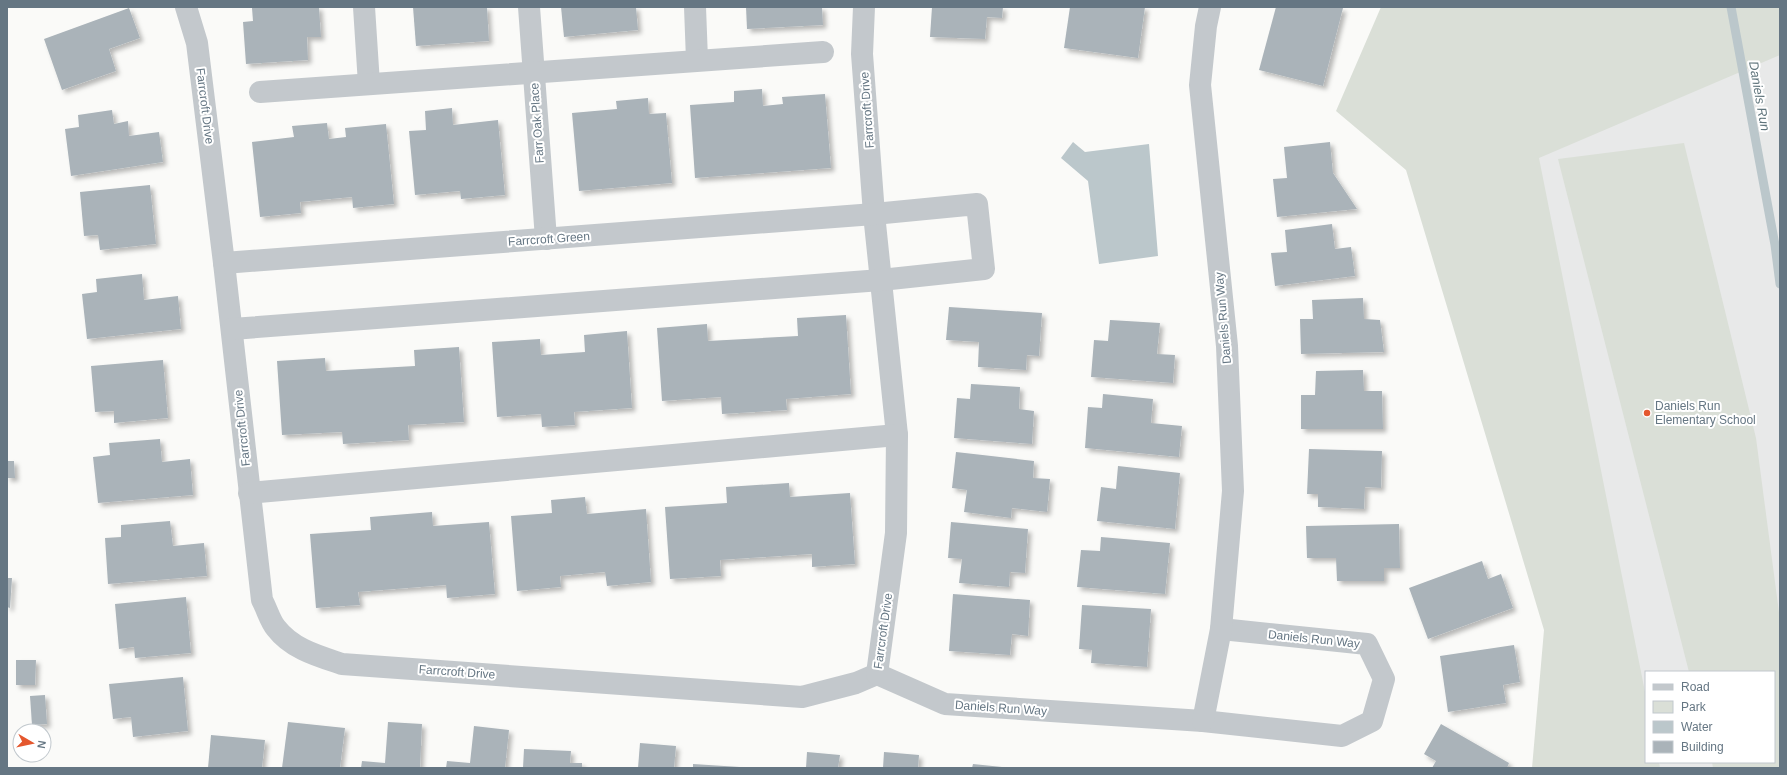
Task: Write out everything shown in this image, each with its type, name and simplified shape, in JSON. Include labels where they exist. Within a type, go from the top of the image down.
[{"type":"street","name":"Farrcroft Drive","points":[[186,7],[197,43],[232,329],[262,600],[276,628],[291,643],[342,664],[802,696],[856,683],[877,674],[896,533],[897,435],[874,214],[862,54],[864,7]]},
{"type":"street","points":[[364,7],[370,84]]},
{"type":"street","name":"Farr Oak Place","points":[[529,7],[546,239]]},
{"type":"street","points":[[694,7],[697,60]]},
{"type":"street","name":"Daniels Run Way","points":[[1203,721],[1221,629],[1233,490],[1227,346],[1200,85],[1206,26],[1210,7]]},
{"type":"street","points":[[260,92],[823,52]]},
{"type":"street","name":"Farrcroft Green","points":[[224,263],[874,214],[977,204],[984,269],[881,280]]},
{"type":"street","points":[[232,329],[881,280]]},
{"type":"street","points":[[249,493],[897,435]]},
{"type":"street","name":"Daniels Run Way","points":[[877,674],[945,704],[1203,721],[1342,736],[1372,721],[1384,679],[1367,644],[1221,629]]},
{"type":"shaded area","name":"Daniels Run Elementary School","points":[[1780,7],[1780,768],[1591,768],[1427,153]]},
{"type":"green space","points":[[1381,7],[1780,7],[1780,55],[1539,158],[1645,692],[1645,763],[1659,763],[1660,768],[1532,768],[1544,630],[1406,170],[1336,111]]},
{"type":"green space","points":[[1684,143],[1756,438],[1780,620],[1780,768],[1713,768],[1712,763],[1775,763],[1775,671],[1689,671],[1558,159]]},
{"type":"water","points":[[1073,142],[1085,152],[1149,144],[1158,256],[1099,264],[1088,181],[1061,158]]},
{"type":"building","points":[[319,7],[321,37],[307,37],[308,60],[246,64],[243,22],[253,21],[252,8]]},
{"type":"building","points":[[413,7],[487,7],[489,41],[416,46]]},
{"type":"building","points":[[561,7],[636,7],[638,30],[564,37]]},
{"type":"building","points":[[746,7],[822,7],[823,25],[747,29]]},
{"type":"building","points":[[932,7],[1003,7],[1002,18],[987,17],[985,39],[930,37]]},
{"type":"building","points":[[1070,7],[1145,7],[1138,58],[1064,48]]},
{"type":"building","points":[[1276,7],[1343,8],[1323,86],[1259,70]]},
{"type":"building","points":[[129,8],[140,38],[109,49],[116,71],[62,90],[44,39]]},
{"type":"building","points":[[762,89],[763,106],[783,104],[782,97],[825,94],[831,168],[695,178],[690,105],[734,102],[734,91]]},
{"type":"building","points":[[648,98],[649,114],[666,113],[672,183],[579,191],[572,113],[617,109],[616,101]]},
{"type":"building","points":[[452,108],[453,125],[498,120],[505,195],[461,199],[460,191],[415,195],[409,131],[426,130],[425,111]]},
{"type":"building","points":[[112,110],[114,124],[128,121],[129,136],[159,132],[163,162],[71,176],[65,129],[79,127],[78,115]]},
{"type":"building","points":[[327,123],[329,139],[346,137],[345,128],[386,124],[394,204],[353,208],[352,197],[300,202],[301,213],[260,217],[252,142],[294,137],[292,126]]},
{"type":"building","points":[[1330,142],[1333,173],[1357,209],[1277,217],[1273,179],[1287,178],[1284,147]]},
{"type":"building","points":[[150,185],[156,244],[100,250],[98,235],[84,236],[80,192]]},
{"type":"building","points":[[1332,224],[1335,249],[1351,247],[1355,276],[1275,286],[1271,253],[1287,252],[1285,230]]},
{"type":"building","points":[[142,274],[144,300],[178,296],[181,329],[87,339],[82,294],[97,292],[96,279]]},
{"type":"building","points":[[1363,298],[1364,319],[1380,320],[1384,352],[1301,354],[1300,319],[1313,319],[1312,300]]},
{"type":"building","points":[[949,307],[1042,313],[1039,356],[1027,355],[1026,370],[978,367],[979,342],[946,340]]},
{"type":"building","points":[[846,315],[851,394],[786,399],[787,410],[722,414],[721,397],[662,401],[657,328],[707,324],[708,341],[798,336],[797,318]]},
{"type":"building","points":[[1110,320],[1160,323],[1157,354],[1175,355],[1173,383],[1091,377],[1094,340],[1108,341]]},
{"type":"building","points":[[627,331],[632,408],[574,412],[575,425],[542,427],[541,414],[497,417],[492,342],[540,339],[541,355],[585,352],[584,335]]},
{"type":"building","points":[[459,347],[464,422],[408,425],[409,440],[343,444],[342,432],[282,435],[277,361],[325,358],[326,371],[415,366],[414,350]]},
{"type":"building","points":[[163,360],[168,418],[114,423],[114,411],[95,412],[91,366]]},
{"type":"building","points":[[1363,370],[1364,391],[1382,391],[1383,429],[1301,429],[1301,395],[1315,395],[1316,371]]},
{"type":"building","points":[[971,384],[1020,387],[1019,409],[1034,411],[1032,444],[954,438],[957,398],[970,399]]},
{"type":"building","points":[[1103,394],[1153,399],[1151,423],[1182,426],[1179,457],[1085,448],[1088,407],[1102,408]]},
{"type":"building","points":[[160,439],[162,462],[190,459],[193,495],[98,503],[93,457],[110,455],[109,443]]},
{"type":"building","points":[[1309,449],[1382,451],[1381,488],[1365,487],[1364,509],[1318,507],[1318,494],[1307,494]]},
{"type":"building","points":[[956,452],[1034,461],[1033,478],[1050,479],[1047,512],[1012,508],[1011,518],[964,512],[967,490],[952,488]]},
{"type":"building","points":[[7,461],[14,461],[15,478],[7,478]]},
{"type":"building","points":[[1118,466],[1180,473],[1175,529],[1097,521],[1101,487],[1116,489]]},
{"type":"building","points":[[789,483],[790,497],[850,493],[855,564],[812,567],[812,554],[720,560],[721,576],[670,579],[665,507],[727,503],[726,487]]},
{"type":"building","points":[[585,497],[587,514],[646,509],[651,582],[607,586],[605,572],[560,576],[561,587],[517,591],[511,516],[552,513],[551,500]]},
{"type":"building","points":[[432,512],[433,526],[489,522],[495,594],[447,598],[446,585],[358,592],[360,605],[316,608],[310,534],[371,530],[370,517]]},
{"type":"building","points":[[170,521],[173,546],[204,543],[207,576],[108,584],[105,538],[121,537],[121,525]]},
{"type":"building","points":[[951,522],[1028,529],[1025,573],[1010,572],[1009,587],[959,583],[962,559],[948,558]]},
{"type":"building","points":[[1399,524],[1400,568],[1384,568],[1384,581],[1337,581],[1336,558],[1307,558],[1306,526]]},
{"type":"building","points":[[1101,537],[1170,543],[1165,594],[1077,587],[1081,550],[1100,551]]},
{"type":"building","points":[[1482,561],[1488,579],[1501,574],[1513,608],[1428,639],[1409,588]]},
{"type":"building","points":[[7,578],[12,578],[10,608],[7,607]]},
{"type":"building","points":[[953,594],[1030,600],[1028,636],[1012,634],[1010,655],[949,651]]},
{"type":"building","points":[[186,597],[191,653],[135,658],[134,647],[119,649],[115,604]]},
{"type":"building","points":[[1082,605],[1151,609],[1147,667],[1091,663],[1092,650],[1079,649]]},
{"type":"building","points":[[1514,645],[1520,682],[1503,685],[1506,703],[1448,712],[1440,656]]},
{"type":"building","points":[[16,660],[36,660],[35,685],[16,685]]},
{"type":"building","points":[[183,677],[188,731],[133,737],[131,717],[113,719],[109,684]]},
{"type":"building","points":[[45,695],[47,723],[32,723],[30,696]]},
{"type":"building","points":[[288,722],[345,728],[340,768],[282,768]]},
{"type":"building","points":[[388,722],[422,724],[420,768],[361,768],[362,761],[385,763]]},
{"type":"building","points":[[1441,724],[1509,763],[1507,768],[1432,768],[1436,761],[1424,754]]},
{"type":"building","points":[[474,726],[509,730],[505,768],[446,768],[447,761],[470,763]]},
{"type":"building","points":[[211,735],[265,740],[262,768],[208,768]]},
{"type":"building","points":[[640,743],[676,746],[674,768],[638,768]]},
{"type":"building","points":[[524,749],[571,751],[570,763],[582,763],[582,768],[523,768]]},
{"type":"building","points":[[807,752],[840,755],[838,768],[806,768]]},
{"type":"building","points":[[884,752],[919,755],[918,768],[883,768]]},
{"type":"building","points":[[693,764],[740,767],[740,768],[693,768]]},
{"type":"building","points":[[973,764],[1002,767],[972,768]]},
{"type":"waterway","name":"Daniels Run","points":[[1731,7],[1775,245],[1780,284]]},
{"type":"place","name":"Daniels Run Elementary School","points":[[1647,413]]}]
